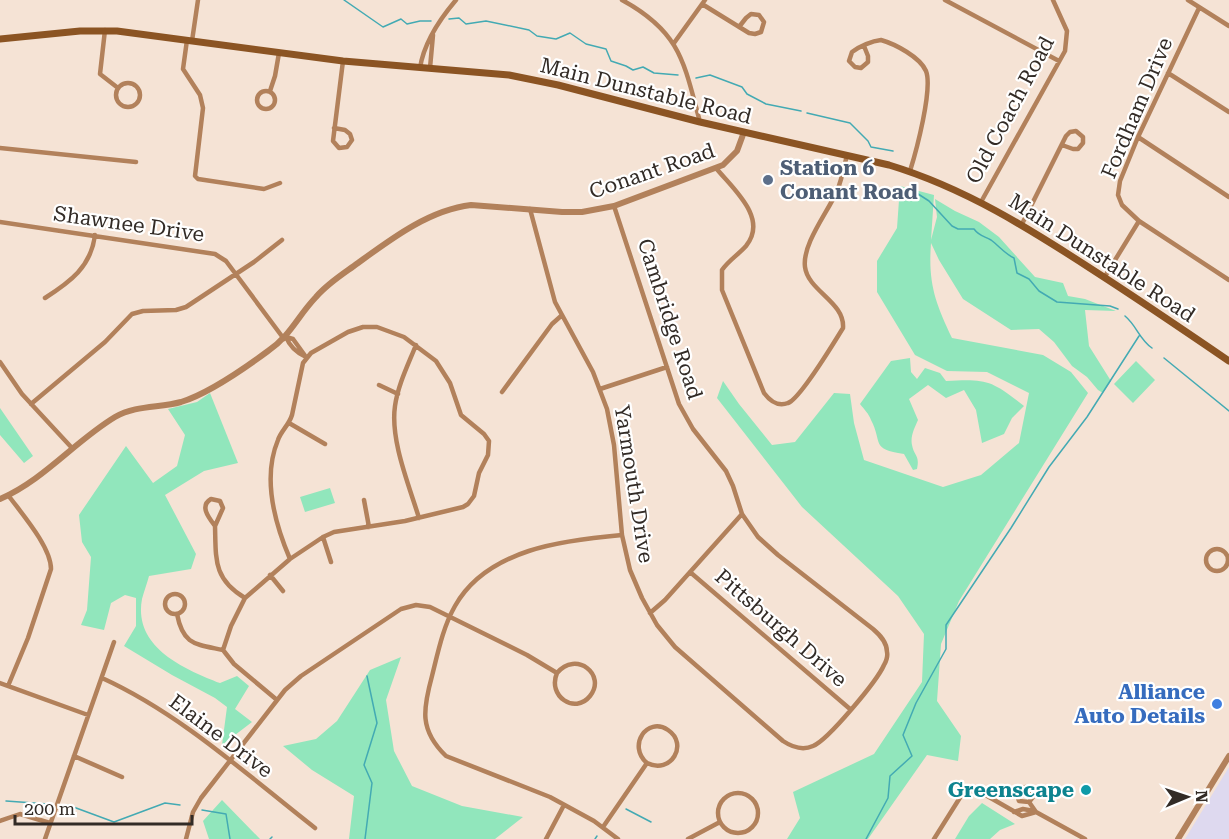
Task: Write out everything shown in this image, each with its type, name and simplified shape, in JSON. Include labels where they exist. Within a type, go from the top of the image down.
[{"type":"main road","name":"Main Dunstable Road","points":[[0,39],[105,30],[343,61],[488,73],[531,79],[700,122],[910,171],[981,202],[1022,224],[1229,361]]},
{"type":"street","points":[[198,0],[183,69],[200,95],[203,108],[195,176],[264,189],[280,183]]},
{"type":"street","points":[[420,68],[425,46],[444,14],[456,0]]},
{"type":"street","points":[[622,0],[652,20],[674,43],[686,70],[700,122]]},
{"type":"street","points":[[945,0],[1059,62]]},
{"type":"street","name":"Old Coach Road","points":[[981,202],[1065,51],[1068,37],[1064,22],[1053,0]]},
{"type":"street","points":[[1188,0],[1229,26]]},
{"type":"street","points":[[674,43],[703,2],[739,27],[749,33],[755,34],[762,30],[764,22],[759,15],[751,14],[739,27]]},
{"type":"street","name":"Fordham Drive","points":[[1200,8],[1138,136],[1121,176],[1118,190],[1122,205],[1139,221],[1229,280]]},
{"type":"street","points":[[105,30],[100,74],[118,88]]},
{"type":"street","points":[[430,68],[434,34]]},
{"type":"street","points":[[864,45],[868,62],[861,68],[855,68],[850,63],[849,55],[853,50],[864,45],[877,40],[885,40],[917,60],[927,74],[926,99],[917,148],[910,171]]},
{"type":"street","points":[[270,91],[279,53]]},
{"type":"street","points":[[334,128],[345,130],[350,134],[352,140],[347,147],[339,148],[334,144],[334,128],[343,61]]},
{"type":"street","points":[[1168,73],[1229,112]]},
{"type":"street","points":[[128,83],[134,85],[139,91],[137,102],[131,106],[123,106],[116,96],[118,88],[128,83]]},
{"type":"street","points":[[270,91],[275,96],[274,105],[268,109],[262,108],[258,104],[258,96],[261,92],[270,91]]},
{"type":"street","points":[[1022,224],[1067,134],[1072,131],[1079,132],[1083,137],[1083,143],[1078,149],[1062,145]]},
{"type":"street","name":"Conant Road","points":[[0,499],[39,475],[116,417],[128,411],[169,404],[195,396],[266,353],[285,338],[315,297],[330,282],[417,224],[464,206],[582,212],[615,206],[716,168],[734,156],[744,132]]},
{"type":"street","points":[[1138,136],[1229,197]]},
{"type":"street","points":[[0,148],[136,162]]},
{"type":"street","points":[[716,168],[746,205],[753,219],[749,241],[722,270],[722,290],[764,393],[772,402],[783,405],[797,398],[843,328],[842,318],[810,280],[805,263],[808,248],[838,188],[847,155]]},
{"type":"street","name":"Cambridge Road","points":[[615,206],[683,412],[726,471],[741,514],[766,545],[862,620],[883,640],[887,652],[884,666],[850,709]]},
{"type":"street","name":"Yarmouth Drive","points":[[530,209],[551,289],[561,316],[583,353],[607,409],[614,445],[622,535],[630,570],[650,613],[665,635],[686,657],[789,745],[802,748],[815,746],[827,737],[850,709]]},
{"type":"street","points":[[1104,278],[1139,221]]},
{"type":"street","name":"Shawnee Drive","points":[[0,222],[212,253],[222,258],[289,344],[306,357]]},
{"type":"street","points":[[45,298],[68,283],[83,268],[92,251],[95,236]]},
{"type":"street","points":[[31,404],[105,342],[132,314],[143,311],[181,309],[236,274],[282,240]]},
{"type":"street","points":[[502,392],[552,324],[561,316]]},
{"type":"street","points":[[223,650],[231,626],[245,598],[290,559],[323,537],[334,532],[419,518],[468,504],[474,496],[479,473],[490,446],[488,437],[461,415],[450,383],[436,362],[416,345],[385,329],[363,327],[339,336],[306,357],[301,368],[289,423],[279,436],[275,447],[272,496],[277,526],[290,559]]},
{"type":"street","points":[[416,345],[398,394],[394,414],[395,431],[419,518]]},
{"type":"street","points":[[0,362],[13,383],[72,448]]},
{"type":"street","points":[[600,389],[667,367]]},
{"type":"street","points":[[379,385],[398,394]]},
{"type":"street","points":[[289,423],[325,444]]},
{"type":"street","points":[[8,686],[28,638],[51,569],[51,562],[45,549],[9,495]]},
{"type":"street","points":[[215,526],[207,515],[205,507],[208,501],[214,499],[220,501],[223,507],[215,526],[216,561],[219,572],[231,589],[245,598]]},
{"type":"street","points":[[364,500],[369,527]]},
{"type":"street","points":[[650,613],[741,514]]},
{"type":"street","points":[[618,839],[603,827],[564,805],[512,780],[446,756],[429,734],[424,707],[450,615],[471,584],[517,555],[572,541],[622,535]]},
{"type":"street","points":[[323,537],[331,561]]},
{"type":"street","points":[[1214,549],[1223,551],[1227,559],[1227,568],[1217,570],[1210,568],[1206,561],[1208,554],[1214,549]]},
{"type":"street","name":"Pittsburgh Drive","points":[[690,572],[850,709]]},
{"type":"street","points":[[270,575],[282,591]]},
{"type":"street","points":[[173,595],[181,596],[185,603],[183,610],[177,614],[170,613],[165,605],[167,598],[173,595]]},
{"type":"street","points":[[186,839],[196,805],[276,700],[301,676],[401,609],[421,605],[450,615],[558,672]]},
{"type":"street","points":[[177,614],[181,631],[188,640],[203,647],[223,650],[234,664],[276,700]]},
{"type":"street","points":[[45,839],[114,642]]},
{"type":"street","points":[[572,663],[585,666],[594,680],[592,694],[579,703],[564,700],[555,688],[555,678],[558,672],[565,665],[572,663]]},
{"type":"street","name":"Elaine Drive","points":[[102,678],[129,691],[166,714],[315,828]]},
{"type":"street","points":[[0,683],[88,715]]},
{"type":"street","points":[[653,728],[663,728],[669,731],[677,744],[675,757],[662,766],[647,763],[642,759],[638,750],[640,737],[653,728]]},
{"type":"street","points":[[74,756],[122,777]]},
{"type":"street","points":[[1178,839],[1229,756]]},
{"type":"street","points":[[603,827],[647,763]]},
{"type":"street","points":[[934,839],[961,796],[968,791],[982,793],[1022,816],[1036,812]]},
{"type":"street","points":[[742,792],[756,802],[758,818],[748,831],[732,832],[720,822],[719,805],[728,795],[742,792]]},
{"type":"street","points":[[1029,802],[1036,812],[1085,839]]},
{"type":"street","points":[[546,839],[564,805]]},
{"type":"street","points":[[0,820],[20,814],[50,823]]},
{"type":"street","points":[[688,839],[720,822]]},
{"type":"shaded area","points":[[1229,767],[1229,839],[1185,839]]},
{"type":"green space","points":[[900,186],[934,195],[931,240],[937,217],[935,199],[979,222],[999,237],[1035,277],[1063,283],[1068,296],[1085,299],[1116,311],[1085,310],[1089,346],[1111,381],[1103,393],[1072,366],[1054,342],[1039,329],[1011,330],[963,299],[931,243],[930,257],[934,292],[952,338],[1043,355],[1071,372],[1088,393],[959,601],[941,644],[937,701],[961,736],[958,761],[927,755],[868,839],[787,839],[800,818],[793,792],[874,754],[922,682],[924,634],[898,596],[802,507],[717,398],[723,381],[772,445],[795,442],[834,393],[850,394],[854,423],[864,460],[943,487],[981,475],[1019,443],[1029,393],[987,372],[947,371],[915,355],[877,292],[877,261],[897,228]]},
{"type":"green space","points":[[910,358],[911,372],[917,379],[925,368],[940,373],[946,381],[971,380],[988,383],[1004,391],[1024,406],[1012,418],[1004,434],[982,443],[976,410],[964,390],[946,398],[928,385],[909,399],[918,420],[912,438],[913,449],[918,461],[917,469],[913,470],[904,454],[886,450],[879,444],[870,418],[860,404],[891,361]]},
{"type":"green space","points":[[1136,361],[1155,380],[1133,403],[1114,384]]},
{"type":"green space","points":[[210,393],[238,463],[204,471],[165,495],[196,554],[191,569],[149,576],[142,599],[141,616],[145,630],[153,643],[177,663],[220,683],[237,676],[249,686],[235,709],[252,722],[222,745],[227,707],[124,646],[136,626],[136,598],[125,595],[111,603],[104,630],[81,625],[87,610],[91,557],[82,542],[79,515],[126,446],[153,483],[177,466],[185,435],[168,409],[197,402]]},
{"type":"green space","points":[[0,408],[33,456],[24,463],[0,435]]},
{"type":"green space","points":[[330,488],[335,503],[305,512],[300,497]]},
{"type":"green space","points":[[401,657],[386,700],[394,751],[412,786],[462,806],[523,817],[495,839],[349,839],[354,796],[312,770],[283,746],[316,739],[337,721],[370,670]]},
{"type":"green space","points":[[222,800],[260,839],[209,839],[203,821]]},
{"type":"green space","points":[[982,803],[1015,824],[1000,830],[990,839],[955,839],[969,816]]},
{"type":"waterway","points":[[344,0],[383,27],[401,19],[407,24],[431,21]]},
{"type":"waterway","points":[[449,19],[459,18],[466,24],[486,21],[529,30],[537,36],[556,39],[570,33],[586,44],[606,49],[611,61],[633,70],[643,67],[654,73],[678,75]]},
{"type":"waterway","points":[[696,78],[710,75],[742,87],[747,94],[766,104],[801,111]]},
{"type":"waterway","points":[[807,113],[850,123],[871,147],[893,151]]},
{"type":"waterway","points":[[912,190],[929,201],[952,226],[958,229],[974,229],[991,240],[1014,258],[1017,273],[1029,279],[1039,291],[1057,302],[1110,306],[1118,309]]},
{"type":"waterway","points":[[1125,316],[1152,348]]},
{"type":"waterway","points":[[866,839],[888,798],[890,776],[912,756],[903,735],[916,703],[946,649],[946,625],[1049,467],[1087,417],[1139,336]]},
{"type":"waterway","points":[[1164,358],[1229,411]]},
{"type":"waterway","points":[[365,839],[372,783],[364,765],[377,723],[367,676]]},
{"type":"waterway","points":[[6,801],[48,804]]},
{"type":"waterway","points":[[68,805],[114,822],[165,803],[180,805]]},
{"type":"waterway","points":[[626,809],[651,822]]},
{"type":"waterway","points":[[202,810],[226,814],[230,839]]},
{"type":"place","name":"Station 6 Conant Road","points":[[768,180]]},
{"type":"place","name":"Alliance Auto Details","points":[[1217,704]]},
{"type":"place","name":"Greenscape","points":[[1086,790]]}]
